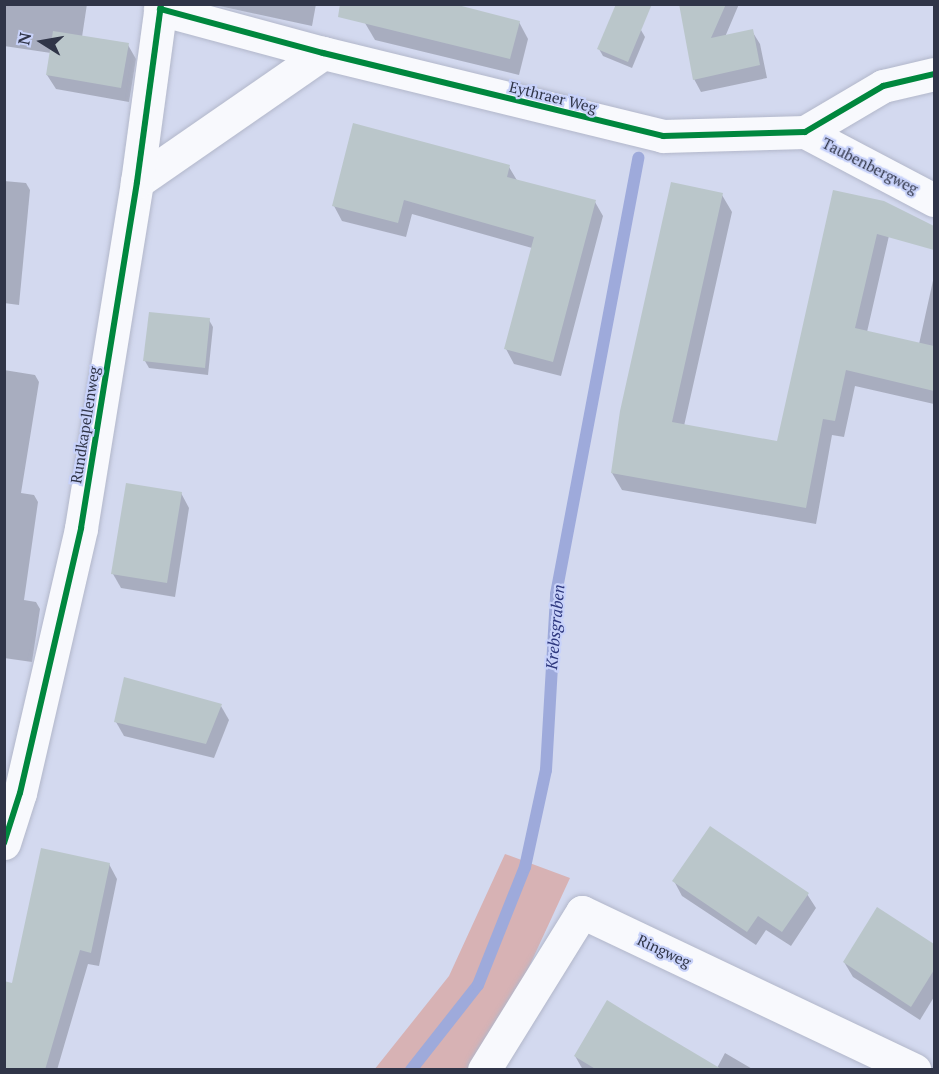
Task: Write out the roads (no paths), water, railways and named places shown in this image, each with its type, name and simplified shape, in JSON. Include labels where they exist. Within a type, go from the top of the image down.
[{"type":"street","name":"Eythraer Weg","points":[[160,7],[323,52],[663,136],[805,132],[883,86],[934,74]]},
{"type":"street","name":"Rundkapellenweg","points":[[4,843],[20,793],[81,528],[137,182],[160,7]]},
{"type":"street","points":[[137,182],[323,52]]},
{"type":"street","name":"Taubenbergweg","points":[[805,132],[934,200]]},
{"type":"street","name":"Ringweg","points":[[484,1070],[582,912],[914,1070]]},
{"type":"waterway","name":"Krebsgraben","points":[[411,1070],[478,985],[525,867],[546,770],[556,594],[638,158]]}]
